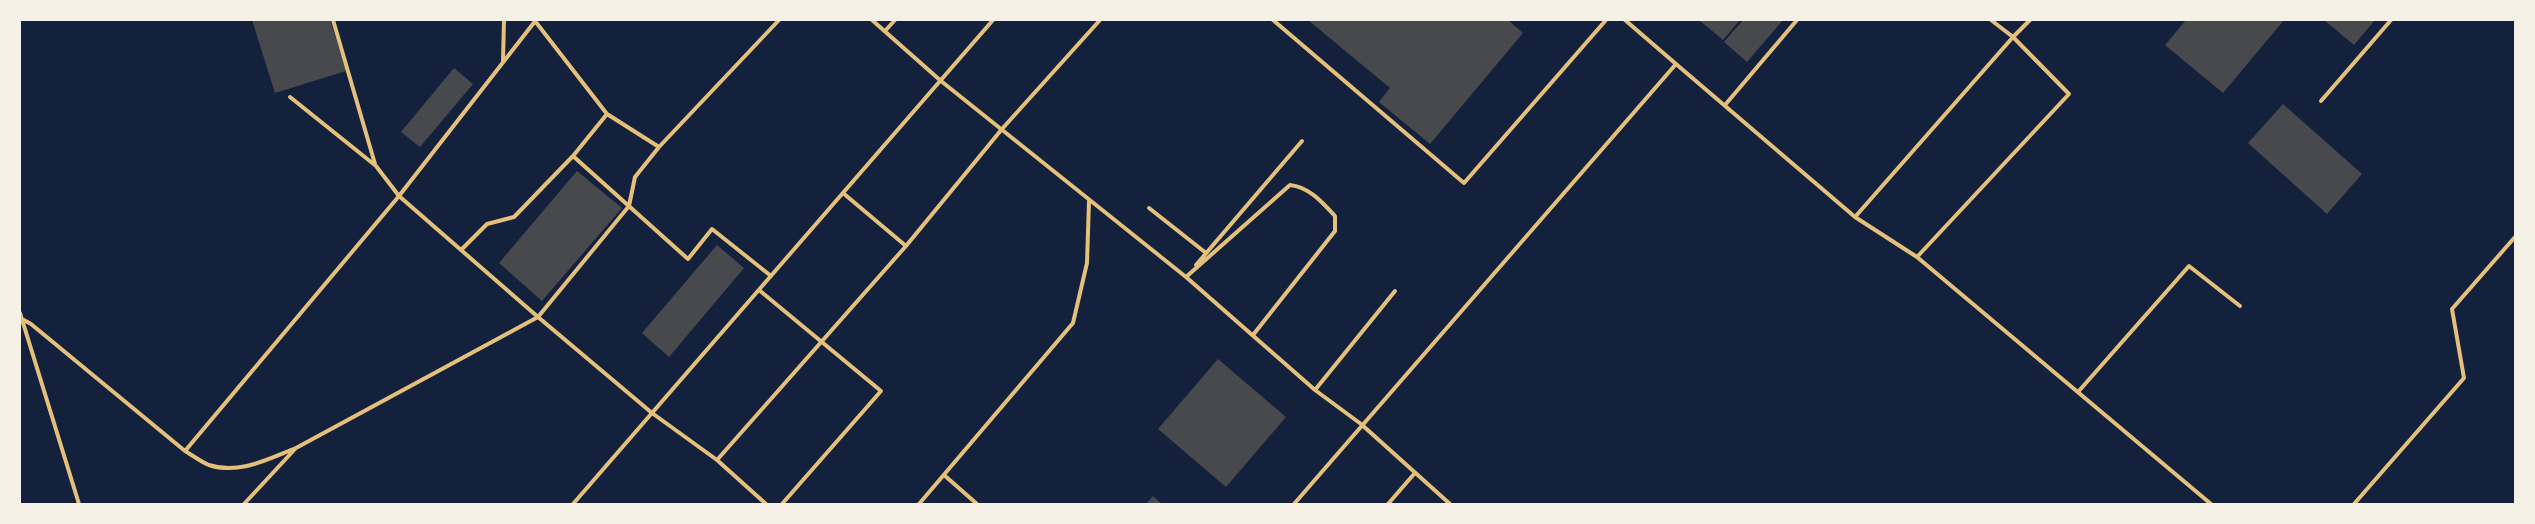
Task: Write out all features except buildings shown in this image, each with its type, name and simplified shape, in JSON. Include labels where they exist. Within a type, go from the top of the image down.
[{"type":"lane","points":[[333,20],[376,166]]},
{"type":"lane","points":[[503,61],[504,20]]},
{"type":"lane","points":[[185,451],[399,196],[535,20],[608,114],[659,147]]},
{"type":"lane","points":[[22,319],[31,324],[185,451],[208,465],[233,469],[259,463],[296,448],[538,317],[629,206],[635,177],[659,147],[779,20]]},
{"type":"lane","points":[[872,20],[941,80],[1186,277],[1315,390],[1361,424],[1414,474],[1450,504]]},
{"type":"lane","points":[[885,31],[895,20]]},
{"type":"lane","points":[[573,504],[993,20]]},
{"type":"lane","points":[[717,460],[906,246],[1002,129],[1100,20]]},
{"type":"lane","points":[[1273,20],[1464,183],[1606,20]]},
{"type":"lane","points":[[1625,20],[1854,218],[1916,257],[2211,504]]},
{"type":"lane","points":[[1725,105],[1797,20]]},
{"type":"lane","points":[[1916,257],[2069,94],[2013,37],[1991,20]]},
{"type":"lane","points":[[1854,218],[2030,20]]},
{"type":"lane","points":[[2321,101],[2391,20]]},
{"type":"lane","points":[[1294,504],[1361,424],[1676,64]]},
{"type":"lane","points":[[290,97],[376,166],[399,196],[538,317],[652,412],[717,460],[766,504]]},
{"type":"lane","points":[[461,250],[487,224],[514,217],[573,156],[608,114]]},
{"type":"lane","points":[[1186,277],[1302,141]]},
{"type":"lane","points":[[573,156],[688,259],[712,228],[771,276]]},
{"type":"lane","points":[[1186,277],[1290,185],[1301,186],[1321,201],[1335,216],[1335,231],[1253,335]]},
{"type":"lane","points":[[843,193],[906,246]]},
{"type":"lane","points":[[919,504],[1073,323],[1087,263],[1090,201]]},
{"type":"lane","points":[[1149,208],[1206,254]]},
{"type":"lane","points":[[2354,504],[2464,378],[2452,309],[2515,238]]},
{"type":"lane","points":[[2078,392],[2189,266],[2240,306]]},
{"type":"lane","points":[[759,290],[881,391],[782,504]]},
{"type":"lane","points":[[1315,390],[1395,291]]},
{"type":"lane","points":[[20,313],[79,504]]},
{"type":"lane","points":[[244,504],[296,448]]},
{"type":"lane","points":[[1388,504],[1414,474]]},
{"type":"lane","points":[[944,475],[977,504]]}]
